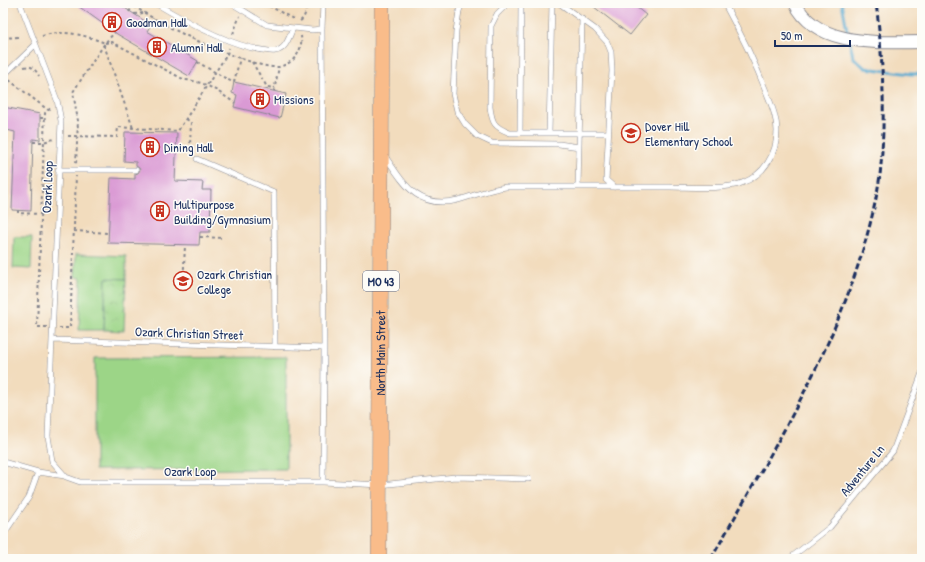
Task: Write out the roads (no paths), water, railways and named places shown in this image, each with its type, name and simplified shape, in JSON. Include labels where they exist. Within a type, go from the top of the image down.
[{"type":"main road","name":"North Main Street","points":[[379,559],[382,3]]},
{"type":"street","points":[[795,3],[800,13],[820,30],[837,36],[867,43],[922,42]]},
{"type":"lane","name":"Ozark Loop","points":[[20,3],[57,100],[61,121],[48,436],[52,461],[66,477],[80,482],[323,482],[380,485],[455,477],[529,479]]},
{"type":"lane","points":[[155,3],[231,42],[257,49],[275,52],[283,48],[288,41],[292,28]]},
{"type":"lane","points":[[231,3],[267,25],[312,30],[322,29]]},
{"type":"lane","points":[[323,482],[324,348],[322,29],[324,3]]},
{"type":"lane","points":[[462,3],[459,11],[456,31],[454,94],[457,111],[465,124],[476,136],[492,143],[559,144],[579,147]]},
{"type":"lane","points":[[508,3],[497,14],[491,26],[490,107],[492,120],[499,129],[510,133],[608,133]]},
{"type":"lane","points":[[520,133],[521,3]]},
{"type":"lane","points":[[549,133],[552,3]]},
{"type":"lane","points":[[559,3],[595,29],[606,42],[611,52],[612,71],[606,180],[614,187]]},
{"type":"lane","points":[[382,150],[407,188],[414,194],[433,201],[445,202],[457,200],[496,188],[506,187],[732,186],[742,184],[756,176],[766,167],[771,158],[778,132],[772,107],[751,54],[724,3]]},
{"type":"lane","points":[[578,187],[582,19]]},
{"type":"lane","points":[[3,76],[35,45]]},
{"type":"lane","points":[[198,159],[274,192],[275,347]]},
{"type":"lane","points":[[58,170],[136,170]]},
{"type":"lane","name":"Ozark Christian Street","points":[[53,340],[324,348]]},
{"type":"lane","name":"Adventure Ln","points":[[789,559],[830,527],[893,451],[922,373]]},
{"type":"lane","points":[[3,462],[38,472],[66,477]]},
{"type":"lane","points":[[3,535],[30,498],[38,472]]},
{"type":"waterway","points":[[842,3],[848,35]]},
{"type":"waterway","points":[[850,42],[853,57],[865,68],[922,74]]},
{"type":"railway","points":[[711,559],[777,443],[818,364],[853,282],[866,239],[879,183],[883,132],[882,67],[876,3]]},
{"type":"place","name":"Goodman Hall","points":[[112,22]]},
{"type":"place","name":"Alumni Hall","points":[[157,47]]},
{"type":"place","name":"Missions","points":[[260,99]]},
{"type":"place","name":"Dover Hill Elementary School","points":[[631,133]]},
{"type":"place","name":"Dining Hall","points":[[150,147]]},
{"type":"place","name":"Multipurpose Building/Gymnasium","points":[[160,211]]},
{"type":"place","name":"Ozark Christian College","points":[[183,281]]}]
